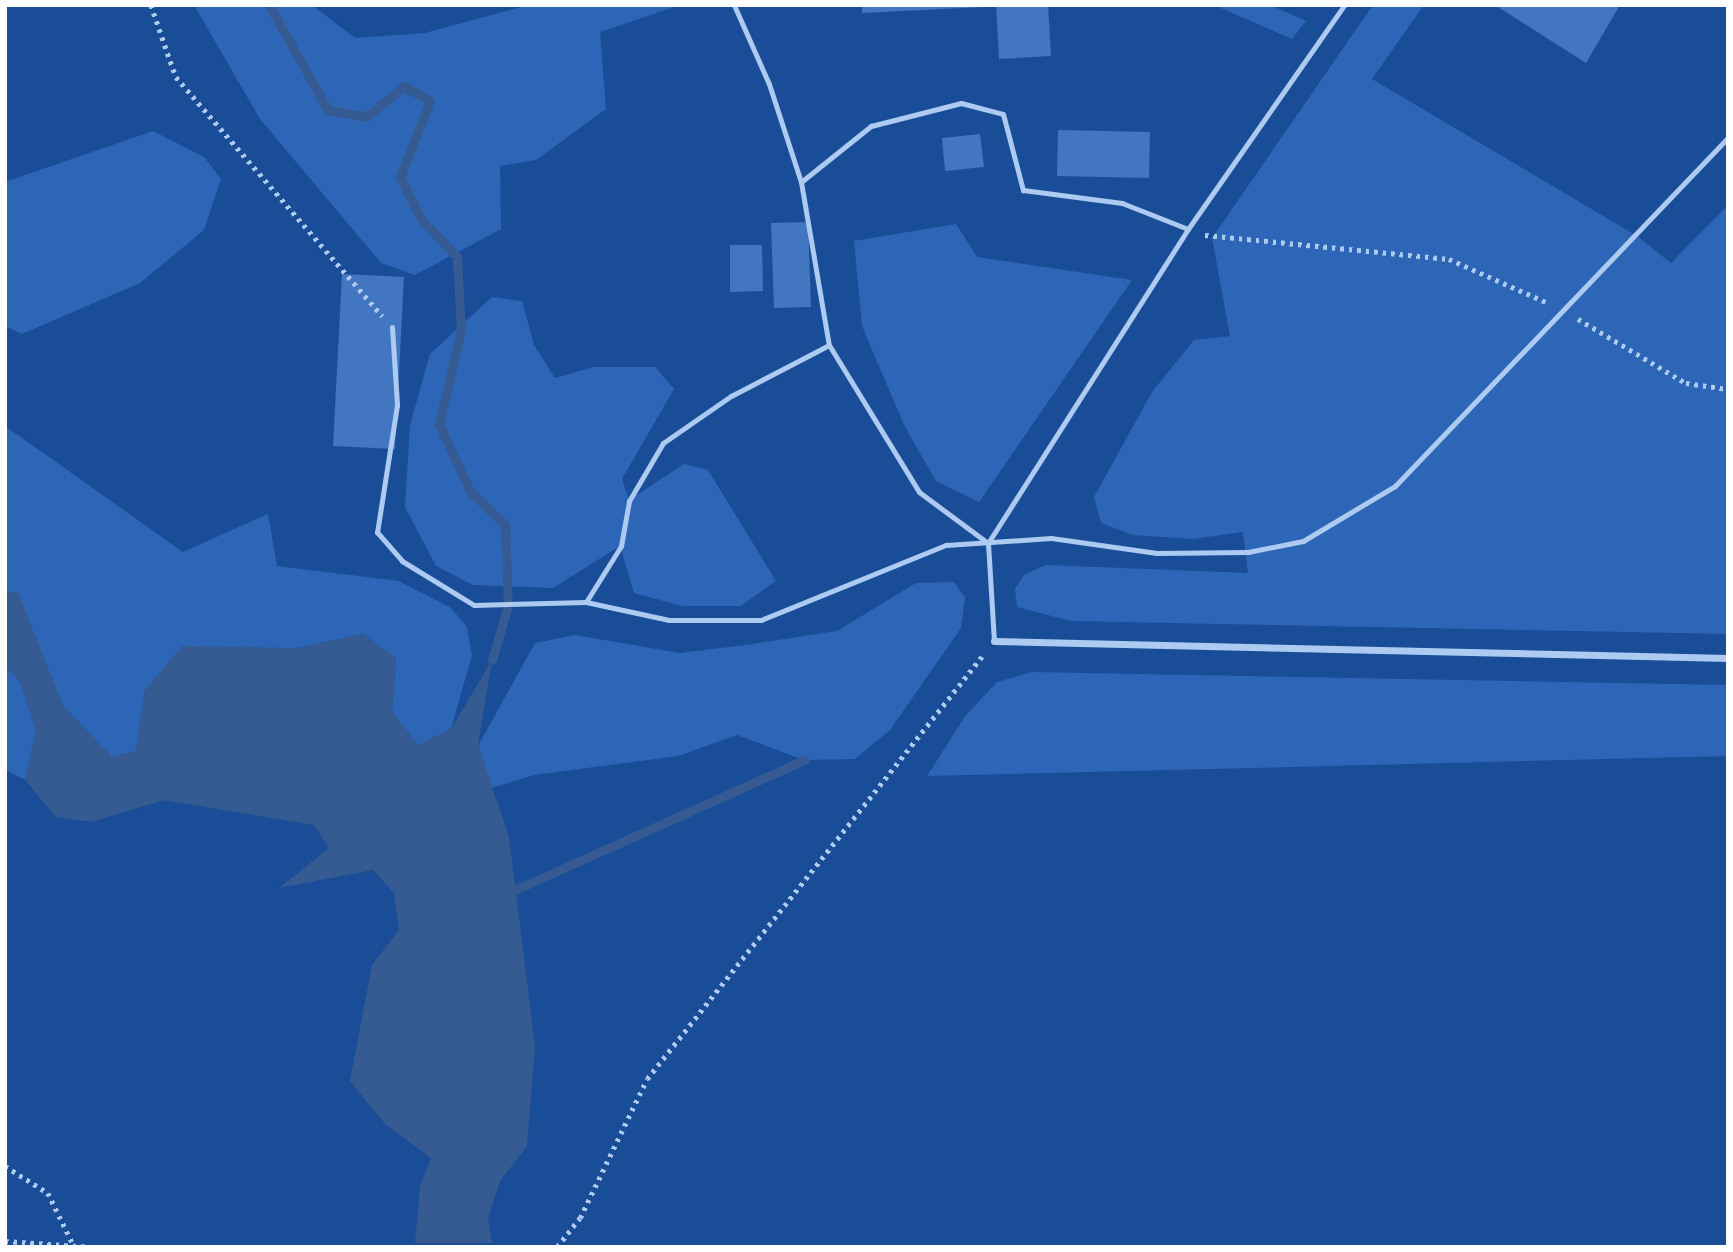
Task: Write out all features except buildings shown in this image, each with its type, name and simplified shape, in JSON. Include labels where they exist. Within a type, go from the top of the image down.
[{"type":"street","points":[[994,640],[1728,658]]},
{"type":"lane","points":[[734,5],[769,84],[801,182],[829,345],[919,492],[988,543]]},
{"type":"lane","points":[[994,640],[988,543],[1188,229],[1344,5]]},
{"type":"lane","points":[[801,182],[871,126],[961,103],[1003,114],[1023,190],[1122,202],[1188,229]]},
{"type":"lane","points":[[392,327],[397,405],[377,532],[402,561],[474,605],[586,602],[669,620],[761,620],[946,545],[1051,537],[1157,553],[1248,552],[1303,541],[1395,486],[1560,308],[1637,236],[1728,138]]},
{"type":"lane","points":[[586,602],[621,546],[629,500],[663,443],[731,396],[829,345]]},
{"type":"path","points":[[151,5],[176,77],[392,327]]},
{"type":"path","points":[[1188,229],[1212,238],[1449,259],[1560,308],[1686,383],[1728,389]]},
{"type":"path","points":[[557,1247],[580,1218],[647,1079],[994,640]]},
{"type":"path","points":[[5,1166],[48,1193],[72,1242]]},
{"type":"path","points":[[5,1241],[72,1242],[93,1247]]},
{"type":"shaded area","points":[[194,5],[312,5],[355,38],[425,33],[528,5],[680,5],[600,32],[606,109],[536,160],[500,166],[501,229],[415,275],[381,263],[260,119]]},
{"type":"shaded area","points":[[1214,5],[1270,5],[1306,21],[1292,39]]},
{"type":"shaded area","points":[[1373,5],[1424,5],[1372,79],[1637,236],[1671,263],[1728,205],[1728,634],[1071,621],[1017,607],[1015,589],[1024,575],[1046,565],[1248,573],[1243,532],[1192,539],[1133,535],[1101,523],[1094,497],[1152,392],[1194,340],[1230,336],[1212,238]]},
{"type":"shaded area","points":[[153,131],[204,157],[221,179],[204,230],[140,283],[22,334],[5,326],[5,182]]},
{"type":"shaded area","points":[[956,224],[977,257],[1132,280],[979,502],[936,481],[904,425],[862,326],[854,241]]},
{"type":"shaded area","points":[[492,297],[522,301],[534,345],[555,378],[594,367],[655,367],[674,389],[622,479],[629,500],[684,464],[708,470],[776,581],[741,606],[682,606],[634,593],[620,546],[553,588],[473,585],[436,566],[405,507],[410,425],[430,354]]},
{"type":"shaded area","points":[[5,426],[183,552],[268,514],[277,566],[399,581],[451,608],[467,627],[472,655],[451,729],[418,746],[392,711],[396,658],[363,634],[297,648],[240,650],[145,690],[136,751],[112,757],[63,706],[18,594],[5,591]]},
{"type":"shaded area","points":[[954,582],[965,597],[961,628],[890,730],[855,759],[804,760],[737,735],[678,756],[534,775],[492,788],[478,746],[535,643],[575,635],[680,653],[753,644],[837,631],[916,583]]},
{"type":"shaded area","points":[[5,591],[18,593],[63,706],[112,757],[136,751],[145,690],[182,646],[297,648],[363,634],[396,658],[392,711],[418,745],[451,729],[492,660],[478,746],[509,837],[535,1046],[527,1146],[500,1181],[488,1218],[492,1243],[415,1243],[420,1186],[431,1158],[386,1125],[350,1081],[372,965],[399,930],[394,893],[373,870],[279,888],[329,848],[314,825],[164,800],[91,822],[56,817],[25,780],[36,732],[21,684],[5,665]]},
{"type":"shaded area","points":[[5,665],[21,684],[36,732],[25,780],[5,770]]},
{"type":"shaded area","points":[[1032,672],[1728,685],[1728,756],[927,776],[966,715],[997,682]]},
{"type":"waterway","points":[[269,5],[328,110],[366,117],[404,86],[430,101],[400,177],[421,219],[457,257],[461,330],[439,424],[470,491],[505,525],[508,605],[492,660]]},
{"type":"waterway","points":[[517,889],[804,760]]}]
